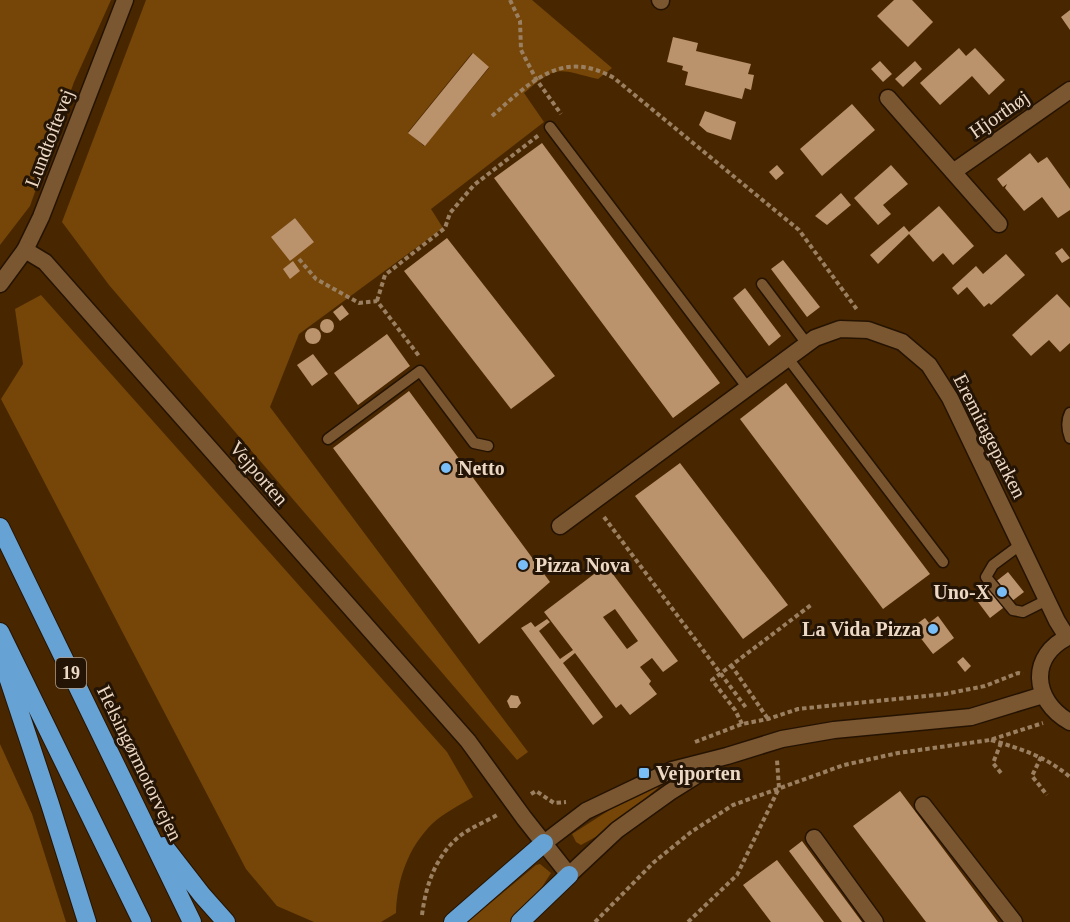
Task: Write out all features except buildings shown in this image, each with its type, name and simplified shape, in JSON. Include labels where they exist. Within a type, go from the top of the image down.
[{"type":"highway","name":"Helsingørmotorvejen","points":[[0,527],[192,922]]},
{"type":"highway","name":"19","points":[[0,632],[142,922]]},
{"type":"highway","points":[[0,653],[87,921]]},
{"type":"highway","points":[[142,818],[226,922]]},
{"type":"highway","points":[[453,922],[544,843]]},
{"type":"highway","points":[[520,922],[569,875]]},
{"type":"street","name":"Lundtoftevej","points":[[0,284],[25,250],[41,217],[125,0]]},
{"type":"street","name":"Hjorthøj","points":[[953,172],[1070,90]]},
{"type":"street","points":[[888,98],[999,224]]},
{"type":"street","name":"Vejporten","points":[[25,250],[45,262],[468,741],[569,875]]},
{"type":"street","name":"Eremitageparken","points":[[560,526],[815,338],[840,329],[868,330],[902,342],[929,365],[950,398],[1057,621],[1069,637]]},
{"type":"street","points":[[1063,718],[1048,705],[1042,694],[1040,675],[1045,659],[1054,646],[1069,637]]},
{"type":"street","points":[[544,843],[586,811],[672,770],[782,739],[834,730],[971,717],[1042,694]]},
{"type":"street","points":[[569,875],[617,830],[669,792],[727,756]]},
{"type":"street","points":[[923,805],[1014,922]]},
{"type":"street","points":[[814,838],[874,922]]},
{"type":"lane","points":[[550,127],[747,387]]},
{"type":"lane","points":[[762,284],[807,344]]},
{"type":"lane","points":[[787,357],[943,562]]},
{"type":"lane","points":[[328,439],[420,371],[474,443],[488,446]]},
{"type":"lane","points":[[1070,413],[1067,431],[1070,438]]},
{"type":"lane","points":[[1020,544],[993,565],[986,577],[1013,610],[1023,612],[1047,600]]},
{"type":"path","points":[[377,301],[385,275],[444,228],[450,213],[474,184],[563,117],[520,50],[520,21],[510,0]]},
{"type":"path","points":[[492,116],[536,78],[550,70],[583,67],[602,71],[614,78],[798,230],[853,303],[868,330]]},
{"type":"path","points":[[299,258],[316,279],[359,303],[377,301]]},
{"type":"path","points":[[377,301],[420,358],[420,371]]},
{"type":"path","points":[[593,502],[747,709]]},
{"type":"path","points":[[742,724],[735,710],[712,680],[811,604]]},
{"type":"path","points":[[731,665],[768,718]]},
{"type":"path","points":[[595,922],[653,863],[691,832],[733,805],[844,765],[898,753],[990,740],[1063,718]]},
{"type":"path","points":[[990,740],[1027,750],[1055,764],[1070,777]]},
{"type":"path","points":[[1001,743],[993,763],[1001,773]]},
{"type":"path","points":[[1041,757],[1032,776],[1047,795]]},
{"type":"path","points":[[688,922],[737,875],[778,788],[777,760]]},
{"type":"path","points":[[422,915],[425,889],[433,870],[445,852],[462,835],[515,805]]},
{"type":"shaded area","points":[[0,0],[111,0],[74,82],[30,206],[0,245]]},
{"type":"shaded area","points":[[146,0],[532,0],[612,68],[598,79],[558,71],[544,77],[524,93],[544,122],[431,209],[443,228],[299,334],[270,407],[528,752],[517,760],[109,285],[62,222]],"holes":[[[472,53],[489,68],[424,146],[408,132]],[[295,218],[314,242],[272,237]]]},
{"type":"shaded area","points":[[41,295],[447,752],[473,797],[442,816],[424,832],[411,853],[402,876],[396,913],[381,922],[314,922],[277,906],[246,869],[1,399],[23,364],[15,309]]},
{"type":"shaded area","points":[[0,744],[32,814],[66,922],[0,922]]},
{"type":"shaded area","points":[[657,784],[658,788],[601,834],[581,845],[576,842],[572,834],[625,800]]},
{"type":"shaded area","points":[[540,864],[551,873],[535,898],[510,922],[468,922],[536,865]]},
{"type":"place","name":"Netto","points":[[446,468]]},
{"type":"place","name":"Pizza Nova","points":[[523,565]]},
{"type":"place","name":"Uno-X","points":[[1002,592]]},
{"type":"place","name":"La Vida Pizza","points":[[933,629]]},
{"type":"place","name":"Vejporten","points":[[644,773]]}]
